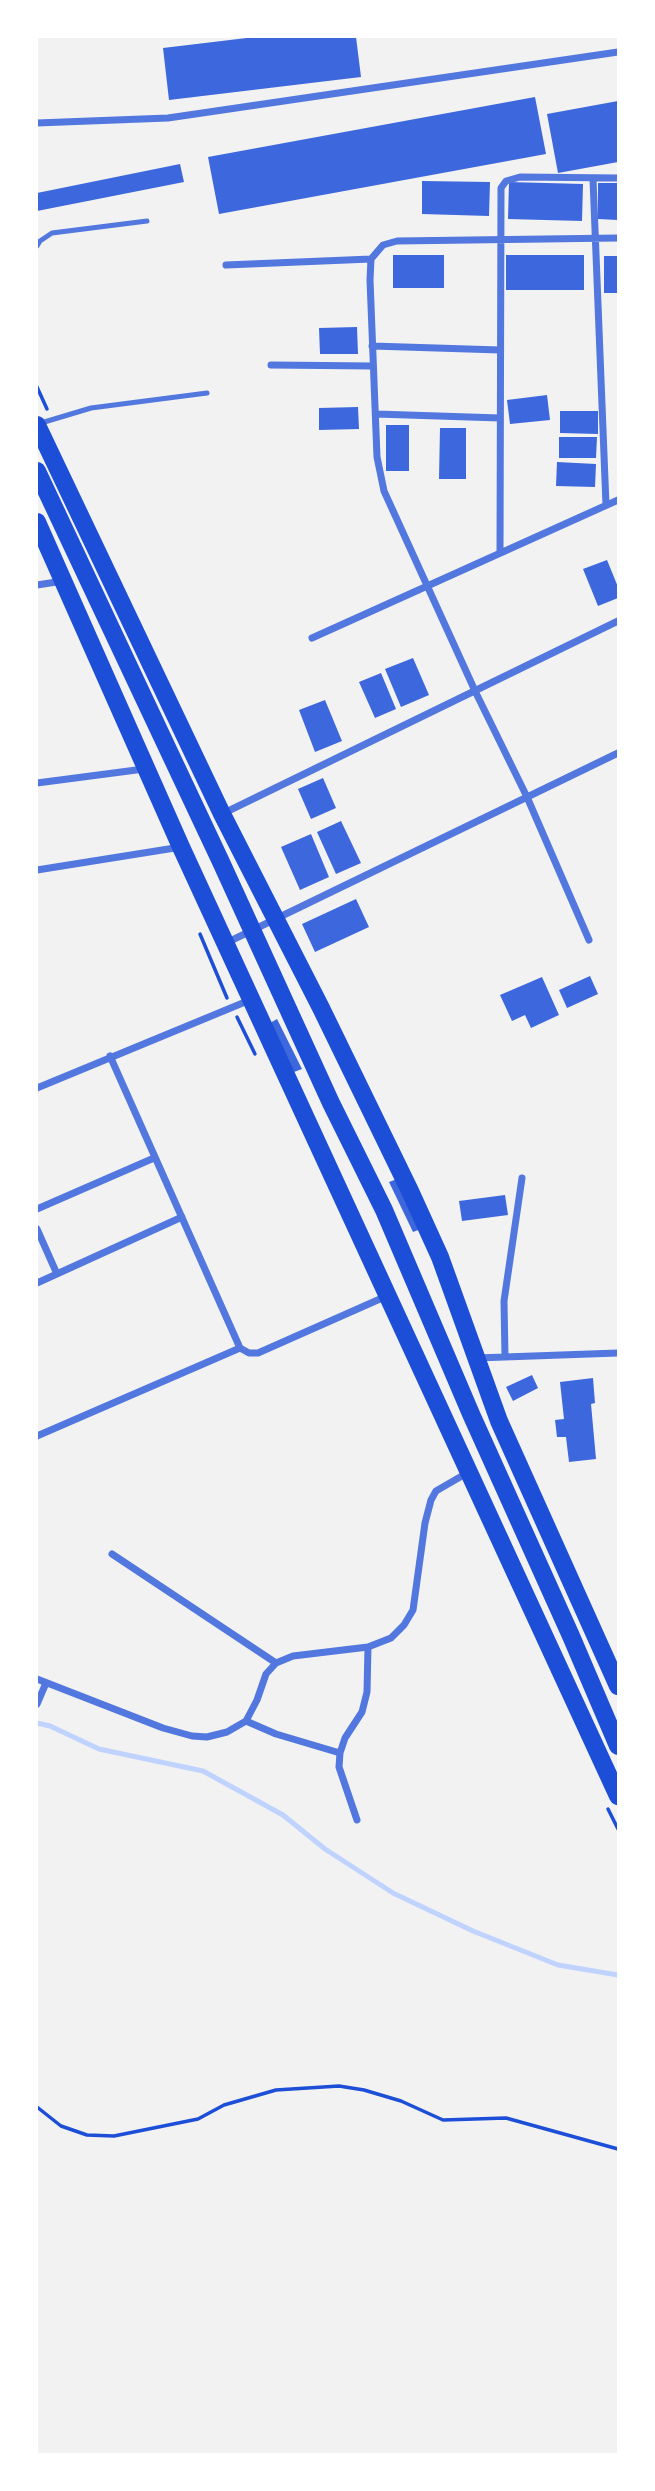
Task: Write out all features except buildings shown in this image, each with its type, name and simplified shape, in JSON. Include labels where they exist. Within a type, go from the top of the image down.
[{"type":"main road","points":[[37,425],[222,814],[410,1191],[440,1257],[499,1421],[618,1686]]},
{"type":"main road","points":[[37,471],[331,1104],[384,1210],[618,1746]]},
{"type":"main road","points":[[37,522],[250,999],[389,1295],[618,1796]]},
{"type":"street","points":[[37,123],[168,118],[618,52]]},
{"type":"street","points":[[500,553],[501,188],[506,181],[520,177],[618,178]]},
{"type":"street","points":[[593,179],[606,505]]},
{"type":"street","points":[[589,940],[527,797],[426,586],[384,491],[377,457],[371,259],[383,245],[397,241],[618,238]]},
{"type":"street","points":[[226,265],[371,259]]},
{"type":"street","points":[[372,346],[500,350]]},
{"type":"street","points":[[271,365],[373,366]]},
{"type":"street","points":[[376,414],[500,418]]},
{"type":"street","points":[[312,638],[618,500]]},
{"type":"street","points":[[37,585],[63,581]]},
{"type":"street","points":[[222,814],[618,621]]},
{"type":"street","points":[[226,943],[618,753]]},
{"type":"street","points":[[37,783],[146,769]]},
{"type":"street","points":[[37,870],[181,847]]},
{"type":"street","points":[[37,1088],[250,999]]},
{"type":"street","points":[[110,1056],[240,1348],[249,1353],[258,1353],[389,1295]]},
{"type":"street","points":[[37,1209],[154,1158]]},
{"type":"street","points":[[505,1357],[504,1301],[522,1178]]},
{"type":"street","points":[[37,1283],[182,1217]]},
{"type":"street","points":[[37,1229],[57,1274]]},
{"type":"street","points":[[37,1436],[240,1348]]},
{"type":"street","points":[[475,1358],[618,1353]]},
{"type":"street","points":[[37,1679],[163,1728],[192,1736],[207,1737],[246,1721],[266,1674],[276,1663],[293,1656],[368,1647],[391,1638],[404,1625],[413,1610],[425,1523],[431,1500],[436,1491],[468,1472]]},
{"type":"street","points":[[112,1554],[276,1663]]},
{"type":"street","points":[[358,1820],[339,1767],[345,1738],[362,1712],[367,1692],[368,1647]]},
{"type":"street","points":[[37,1704],[46,1683]]},
{"type":"street","points":[[246,1721],[276,1734],[340,1753]]},
{"type":"lane","points":[[37,246],[52,233],[147,221]]},
{"type":"lane","points":[[37,425],[91,408],[206,393]]},
{"type":"path","points":[[37,2107],[61,2126],[87,2135],[114,2136],[198,2119],[224,2105],[276,2090],[339,2085],[401,2101],[443,2120],[506,2118],[618,2149]]},
{"type":"waterway","points":[[37,1723],[50,1726],[99,1749],[203,1771],[283,1815],[325,1849],[393,1893],[473,1931],[558,1965],[618,1975]]}]
